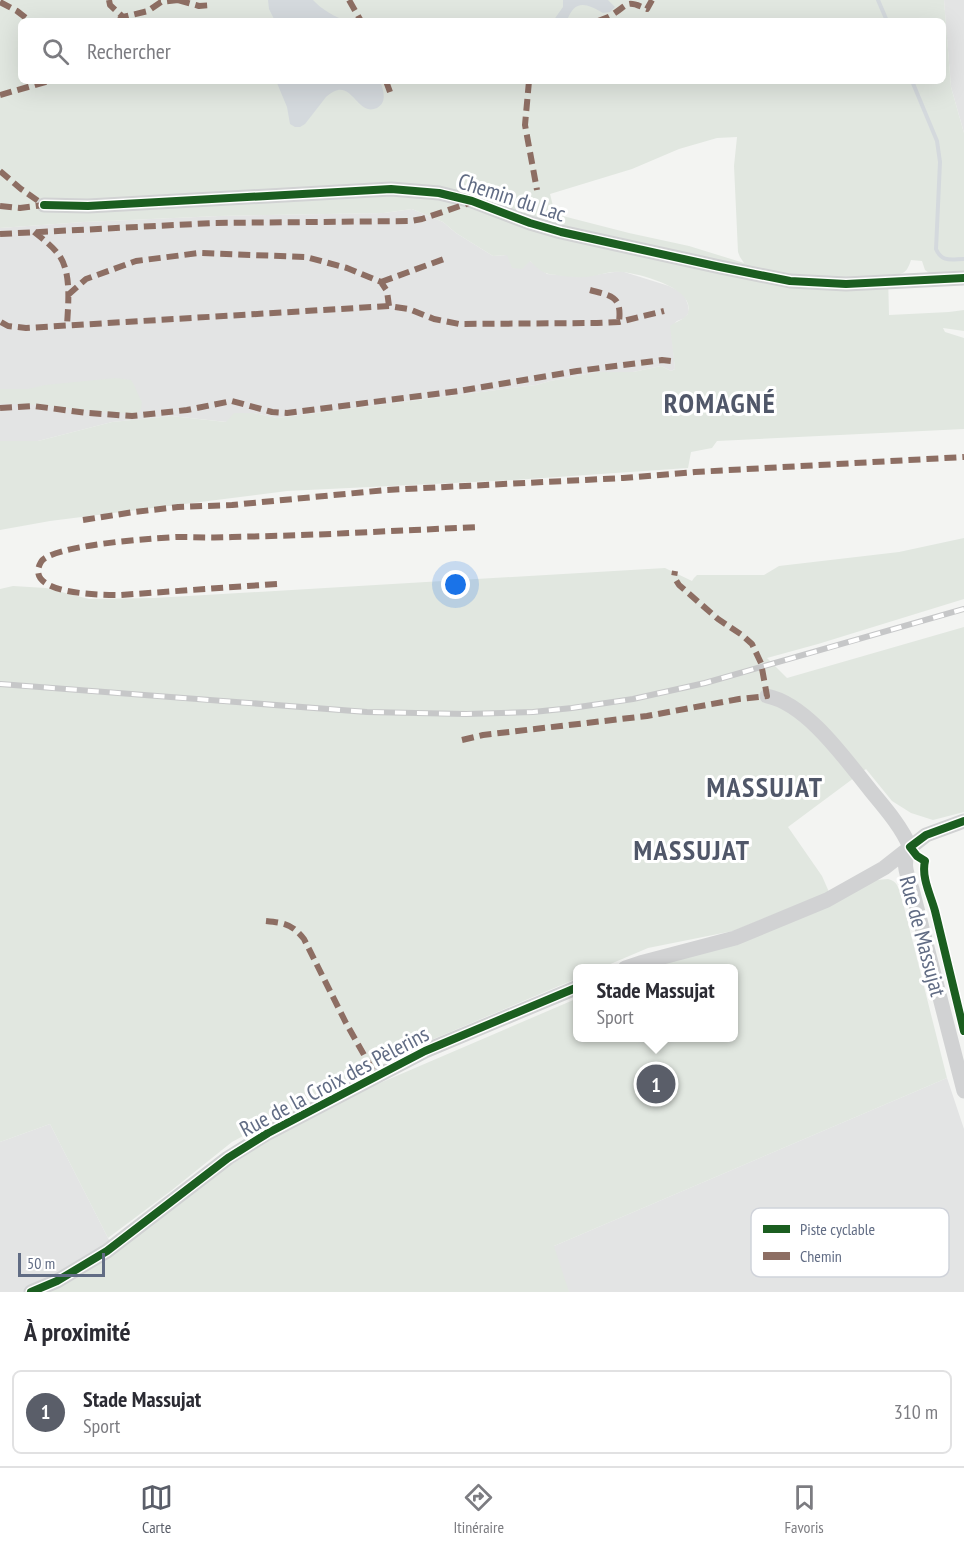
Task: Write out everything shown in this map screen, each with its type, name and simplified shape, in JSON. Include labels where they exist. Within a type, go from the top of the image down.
[{"type":"street","name":"Chemin du Lac","points":[[44,205],[88,206],[391,189],[439,193],[472,201],[561,232],[790,281],[846,284],[964,278]]},
{"type":"street","name":"Rue de Massujat","points":[[767,696],[784,702],[814,724],[884,807],[910,847],[904,864],[964,1091]]},
{"type":"street","points":[[638,964],[735,938],[794,915],[839,894],[884,868],[926,835],[964,821]]},
{"type":"street","name":"Rue de la Croix des Pèlerins","points":[[31,1292],[57,1281],[107,1251],[228,1158],[268,1133],[425,1052],[573,989]]},
{"type":"shaded area","points":[[0,0],[944,0],[945,18],[18,18],[18,84],[946,84],[946,25],[951,87],[964,133],[964,271],[929,273],[925,270],[922,261],[911,260],[903,273],[888,275],[889,315],[964,310],[964,331],[943,328],[945,332],[964,338],[964,429],[717,441],[712,448],[691,452],[688,468],[514,480],[287,491],[50,521],[0,530],[0,441],[38,441],[112,422],[171,416],[226,422],[234,413],[254,413],[277,418],[536,385],[597,372],[633,372],[661,366],[671,371],[675,369],[670,326],[688,313],[688,304],[684,296],[665,284],[631,273],[618,272],[587,277],[549,274],[530,261],[522,269],[512,268],[507,255],[493,256],[443,222],[412,209],[384,213],[219,216],[0,228]],"holes":[[[737,137],[734,166],[738,252],[744,263],[689,246],[555,214],[550,194],[632,169],[679,149],[717,138]]]},
{"type":"shaded area","points":[[268,0],[313,0],[339,18],[274,18]]},
{"type":"shaded area","points":[[563,0],[608,0],[615,7],[610,12],[603,13],[581,5],[573,9],[568,18],[555,18],[563,7]]},
{"type":"shaded area","points":[[944,0],[964,0],[964,133],[951,87]]},
{"type":"shaded area","points":[[277,84],[381,84],[384,99],[377,108],[369,109],[345,91],[334,92],[326,97],[305,124],[300,127],[290,124],[287,107]]},
{"type":"shaded area","points":[[412,209],[443,222],[493,256],[507,255],[530,261],[547,274],[581,277],[621,271],[681,292],[685,297],[689,312],[685,318],[677,321],[671,327],[675,369],[671,371],[661,366],[633,372],[597,372],[536,385],[277,418],[254,413],[227,422],[171,416],[112,422],[38,441],[0,441],[0,228],[219,216],[384,213]]},
{"type":"shaded area","points":[[116,378],[131,380],[133,383],[142,402],[141,409],[137,413],[0,404],[0,389],[28,389],[45,385]]},
{"type":"shaded area","points":[[964,538],[964,599],[767,658],[787,678],[964,627],[964,812],[933,820],[911,813],[892,801],[866,769],[788,827],[822,876],[829,892],[733,931],[648,948],[610,964],[573,964],[573,980],[379,1062],[232,1142],[108,1238],[50,1124],[0,1142],[0,589],[13,586],[46,588],[89,599],[154,598],[665,568],[692,581],[697,575],[764,575],[779,566],[899,552]]},
{"type":"shaded area","points":[[877,880],[891,880],[898,887],[901,895],[947,1078],[554,1246],[569,1292],[49,1292],[226,1168],[273,1138],[366,1089],[573,1000],[573,1042],[738,1042],[738,964],[654,964]]},
{"type":"shaded area","points":[[947,1078],[964,1129],[964,1292],[440,1292],[554,1246]]},
{"type":"shaded area","points":[[50,1124],[116,1251],[49,1292],[0,1292],[0,1142]]},
{"type":"waterway","points":[[878,0],[886,18]]},
{"type":"waterway","points":[[913,84],[937,141],[940,162],[936,249],[944,258],[964,259]]},
{"type":"railway","points":[[0,684],[367,712],[466,714],[533,712],[633,699],[705,683],[964,609]]},
{"type":"marked path","points":[[109,0],[110,5],[123,17]]},
{"type":"marked path","points":[[178,0],[199,6],[212,5]]},
{"type":"marked path","points":[[122,18],[148,11],[161,2],[178,0]]},
{"type":"marked path","points":[[349,0],[359,18]]},
{"type":"marked path","points":[[605,18],[628,4],[647,9],[652,0]]},
{"type":"marked path","points":[[0,2],[26,18]]},
{"type":"marked path","points":[[0,95],[38,84]]},
{"type":"marked path","points":[[387,84],[390,92]]},
{"type":"marked path","points":[[529,84],[525,125],[537,190]]},
{"type":"marked path","points":[[0,171],[44,205]]},
{"type":"marked path","points":[[0,234],[214,223],[411,221],[469,203]]},
{"type":"marked path","points":[[0,206],[20,208],[44,205]]},
{"type":"marked path","points":[[34,232],[59,255],[63,262],[68,280],[67,326]]},
{"type":"marked path","points":[[68,295],[86,279],[136,261],[199,253],[306,257],[347,268],[381,282],[387,291],[389,306]]},
{"type":"marked path","points":[[381,282],[444,259]]},
{"type":"marked path","points":[[590,290],[610,296],[617,302],[620,313],[619,322]]},
{"type":"marked path","points":[[1,322],[8,326],[26,328],[389,306],[409,309],[434,319],[459,324],[597,323],[619,322],[664,311]]},
{"type":"marked path","points":[[0,408],[33,406],[132,416],[187,410],[232,401],[272,412],[287,413],[459,391],[577,371],[662,360],[671,361]]},
{"type":"marked path","points":[[83,520],[178,507],[232,505],[386,490],[964,457]]},
{"type":"marked path","points":[[277,584],[120,595],[98,594],[67,591],[53,587],[43,581],[38,573],[41,562],[49,556],[82,547],[127,541],[177,537],[478,527]]},
{"type":"marked path","points":[[462,740],[483,735],[647,716],[767,696],[761,663],[752,644],[718,619],[679,585],[674,577],[675,571]]},
{"type":"marked path","points":[[266,921],[288,925],[304,939],[346,1023],[376,1076]]},
{"type":"cycle path","points":[[44,205],[88,206],[391,189],[439,193],[472,201],[561,232],[790,281],[846,284],[964,278]]},
{"type":"cycle path","points":[[964,821],[926,835],[910,847],[917,856],[925,861],[925,880],[935,911],[964,1031]]},
{"type":"cycle path","points":[[31,1292],[57,1281],[107,1251],[228,1158],[268,1133],[425,1051],[573,989]]},
{"type":"place","name":"Stade Massujat","points":[[656,1084]]},
{"type":"district","name":"ROMAGNÉ","points":[[720,403]]},
{"type":"district","name":"MASSUJAT","points":[[765,787]]},
{"type":"district","name":"MASSUJAT","points":[[692,850]]}]
